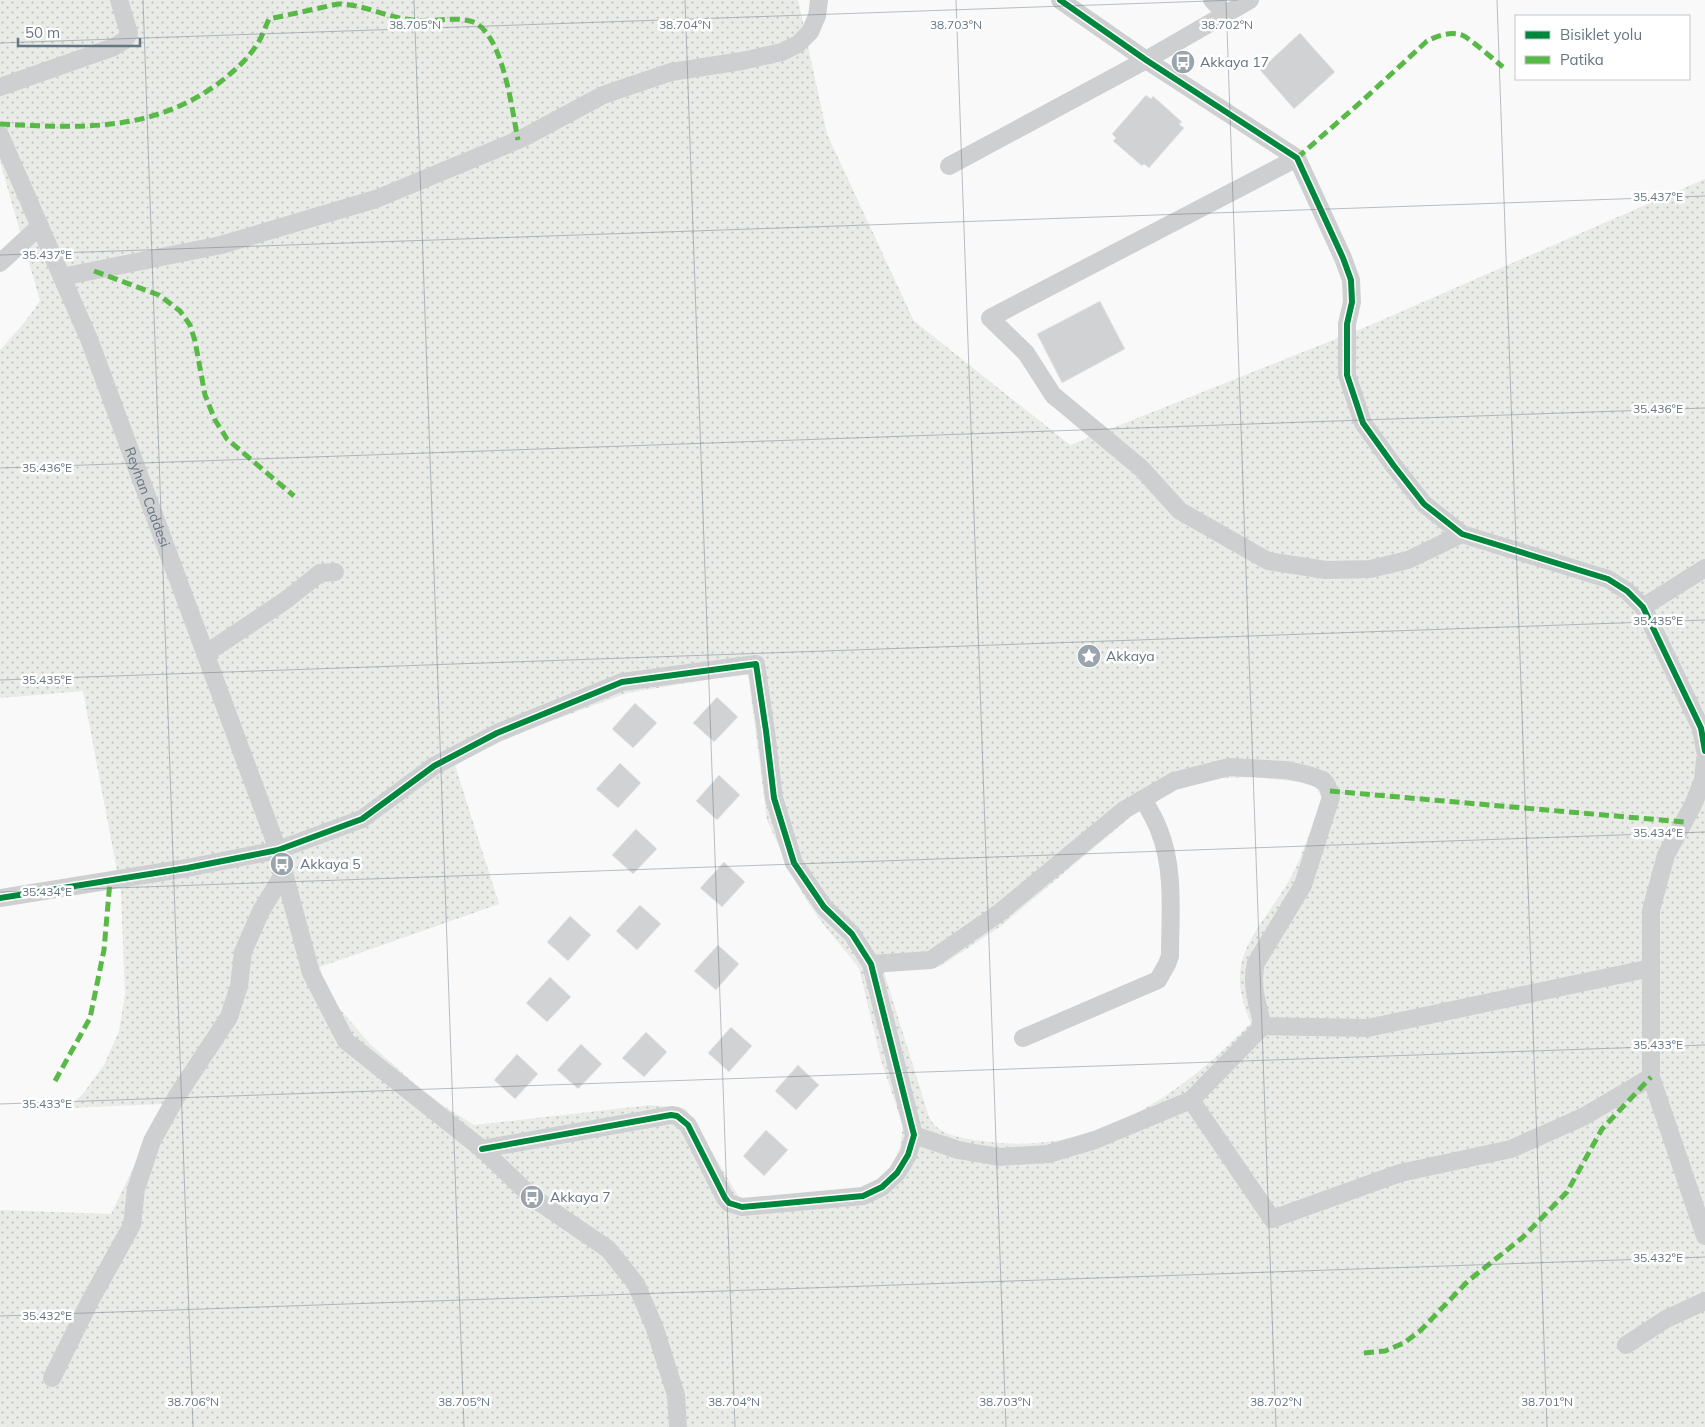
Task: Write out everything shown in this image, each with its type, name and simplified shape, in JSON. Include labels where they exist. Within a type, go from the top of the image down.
[{"type":"street","points":[[0,87],[114,47],[125,40],[129,33],[119,0]]},
{"type":"street","points":[[62,277],[221,245],[376,199],[523,138],[603,95],[671,72],[742,62],[782,52],[798,44],[810,32],[817,16],[819,0]]},
{"type":"street","points":[[1060,0],[1146,60],[1297,158],[1343,258],[1351,280],[1352,302],[1347,324],[1347,375],[1362,422],[1424,504],[1462,534],[1608,579],[1627,591],[1643,607],[1701,728],[1705,751]]},
{"type":"street","points":[[1212,0],[1226,14]]},
{"type":"street","points":[[949,166],[1146,60],[1250,0]]},
{"type":"street","name":"Reyhan Caddesi","points":[[0,135],[90,339],[281,862],[311,973],[346,1041],[482,1149],[532,1197],[608,1249],[636,1284],[654,1326],[676,1395],[678,1427]]},
{"type":"street","points":[[1297,158],[990,318],[1026,353],[1053,394],[1141,468],[1180,511],[1268,561],[1326,570],[1370,569],[1408,560],[1462,534]]},
{"type":"street","points":[[0,263],[40,226]]},
{"type":"street","points":[[1643,607],[1705,568]]},
{"type":"street","points":[[205,654],[286,600],[320,573],[335,572]]},
{"type":"street","points":[[0,898],[178,870],[281,862],[362,819],[434,766],[497,733],[622,682],[756,664],[774,798],[794,863],[824,907],[852,934],[871,964],[914,1135],[908,1155],[897,1173],[882,1187],[863,1196],[742,1207],[729,1203],[725,1198],[688,1126],[677,1116],[670,1115],[482,1149]]},
{"type":"street","points":[[1705,760],[1703,780],[1693,805],[1666,855],[1651,910],[1651,1077],[1705,1236]]},
{"type":"street","points":[[871,964],[931,960],[999,914],[1124,810],[1174,781],[1230,768],[1286,770],[1322,780],[1327,785],[1331,797],[1303,885],[1256,963],[1253,984],[1263,1026]]},
{"type":"street","points":[[1023,1038],[1158,980],[1167,964],[1170,956],[1170,897],[1167,864],[1160,830],[1143,799]]},
{"type":"street","points":[[52,1378],[90,1301],[132,1225],[136,1189],[152,1141],[177,1096],[229,1017],[239,986],[243,952],[281,862]]},
{"type":"street","points":[[914,1135],[958,1150],[999,1157],[1048,1154],[1095,1140],[1191,1100],[1263,1026],[1368,1028],[1651,968]]},
{"type":"street","points":[[1191,1100],[1272,1218],[1400,1173],[1511,1149],[1583,1117],[1651,1077]]},
{"type":"street","points":[[1626,1345],[1666,1319],[1705,1301]]},
{"type":"shaded area","points":[[0,0],[798,0],[827,134],[914,321],[1070,445],[1368,326],[1705,179],[1705,1427],[0,1427],[0,1210],[111,1214],[164,1104],[68,1108],[82,1095],[104,1065],[119,1031],[125,995],[121,892],[83,691],[0,698],[0,350],[24,323],[40,301],[0,162]],"holes":[[[748,673],[767,820],[792,875],[807,901],[859,968],[881,1060],[903,1126],[900,1148],[890,1168],[873,1183],[855,1193],[740,1199],[686,1109],[651,1105],[474,1125],[444,1106],[415,1084],[369,1043],[334,1002],[323,979],[320,967],[499,904],[454,762],[527,730],[627,693]],[[1255,777],[1309,783],[1317,789],[1322,798],[1296,868],[1257,929],[1242,961],[1240,979],[1243,999],[1251,1023],[1193,1076],[1162,1098],[1130,1117],[1096,1131],[1060,1140],[1022,1144],[967,1139],[952,1135],[938,1128],[929,1117],[884,972],[941,966],[1001,926],[1139,810],[1185,785],[1216,778]]]},
{"type":"building","points":[[1300,33],[1335,72],[1294,109],[1260,70]]},
{"type":"building","points":[[1146,95],[1151,99],[1153,96],[1182,122],[1179,124],[1184,128],[1149,168],[1144,164],[1142,166],[1113,141],[1116,138],[1112,134]]},
{"type":"building","points":[[1100,301],[1125,349],[1062,383],[1037,334]]},
{"type":"building","points":[[717,697],[738,717],[714,742],[693,723]]},
{"type":"building","points":[[635,703],[657,723],[633,748],[612,729]]},
{"type":"building","points":[[620,763],[641,783],[618,808],[596,789]]},
{"type":"building","points":[[719,775],[740,795],[717,820],[696,801]]},
{"type":"building","points":[[636,829],[657,849],[633,874],[612,855]]},
{"type":"building","points":[[724,862],[745,882],[722,907],[700,888]]},
{"type":"building","points":[[640,905],[661,924],[637,950],[616,931]]},
{"type":"building","points":[[570,916],[591,935],[568,961],[547,942]]},
{"type":"building","points":[[718,945],[739,964],[716,990],[694,971]]},
{"type":"building","points":[[550,977],[571,997],[547,1022],[526,1003]]},
{"type":"building","points":[[731,1027],[752,1046],[729,1072],[708,1053]]},
{"type":"building","points":[[646,1032],[667,1052],[644,1077],[622,1058]]},
{"type":"building","points":[[581,1044],[602,1064],[578,1089],[557,1070]]},
{"type":"building","points":[[517,1054],[538,1074],[515,1099],[494,1080]]},
{"type":"building","points":[[798,1065],[819,1085],[796,1110],[775,1091]]},
{"type":"building","points":[[766,1130],[788,1150],[764,1176],[743,1156]]},
{"type":"marked path","points":[[0,124],[58,126],[114,124],[141,119],[167,111],[193,99],[219,83],[234,70],[248,57],[258,43],[269,19],[338,4],[357,6],[403,19],[427,21],[463,20],[470,21],[481,27],[491,39],[504,73],[518,140]]},
{"type":"marked path","points":[[1297,158],[1431,39],[1448,34],[1462,35],[1503,67]]},
{"type":"marked path","points":[[94,271],[159,295],[180,311],[190,325],[195,341],[205,395],[215,420],[227,439],[294,496]]},
{"type":"marked path","points":[[1330,791],[1684,822]]},
{"type":"marked path","points":[[55,1081],[90,1018],[104,950],[110,881]]},
{"type":"marked path","points":[[1364,1353],[1385,1351],[1404,1343],[1421,1330],[1468,1281],[1522,1238],[1567,1192],[1602,1129],[1651,1077]]},
{"type":"cycle path","points":[[1060,0],[1146,60],[1297,158],[1343,258],[1351,280],[1352,302],[1347,324],[1347,375],[1363,423],[1424,504],[1462,534],[1608,579],[1627,591],[1643,607],[1701,728],[1705,751]]},
{"type":"cycle path","points":[[0,898],[187,868],[278,850],[362,819],[434,766],[497,733],[622,682],[756,664],[774,798],[794,863],[824,907],[852,934],[871,964],[914,1135],[908,1155],[897,1173],[882,1187],[863,1196],[742,1207],[729,1203],[725,1198],[688,1125],[677,1116],[671,1115],[482,1149]]},
{"type":"place","name":"Akkaya 17","points":[[1183,62]]},
{"type":"place","name":"Akkaya","points":[[1089,656]]},
{"type":"place","name":"Akkaya 5","points":[[282,864]]},
{"type":"place","name":"Akkaya 7","points":[[532,1197]]}]
